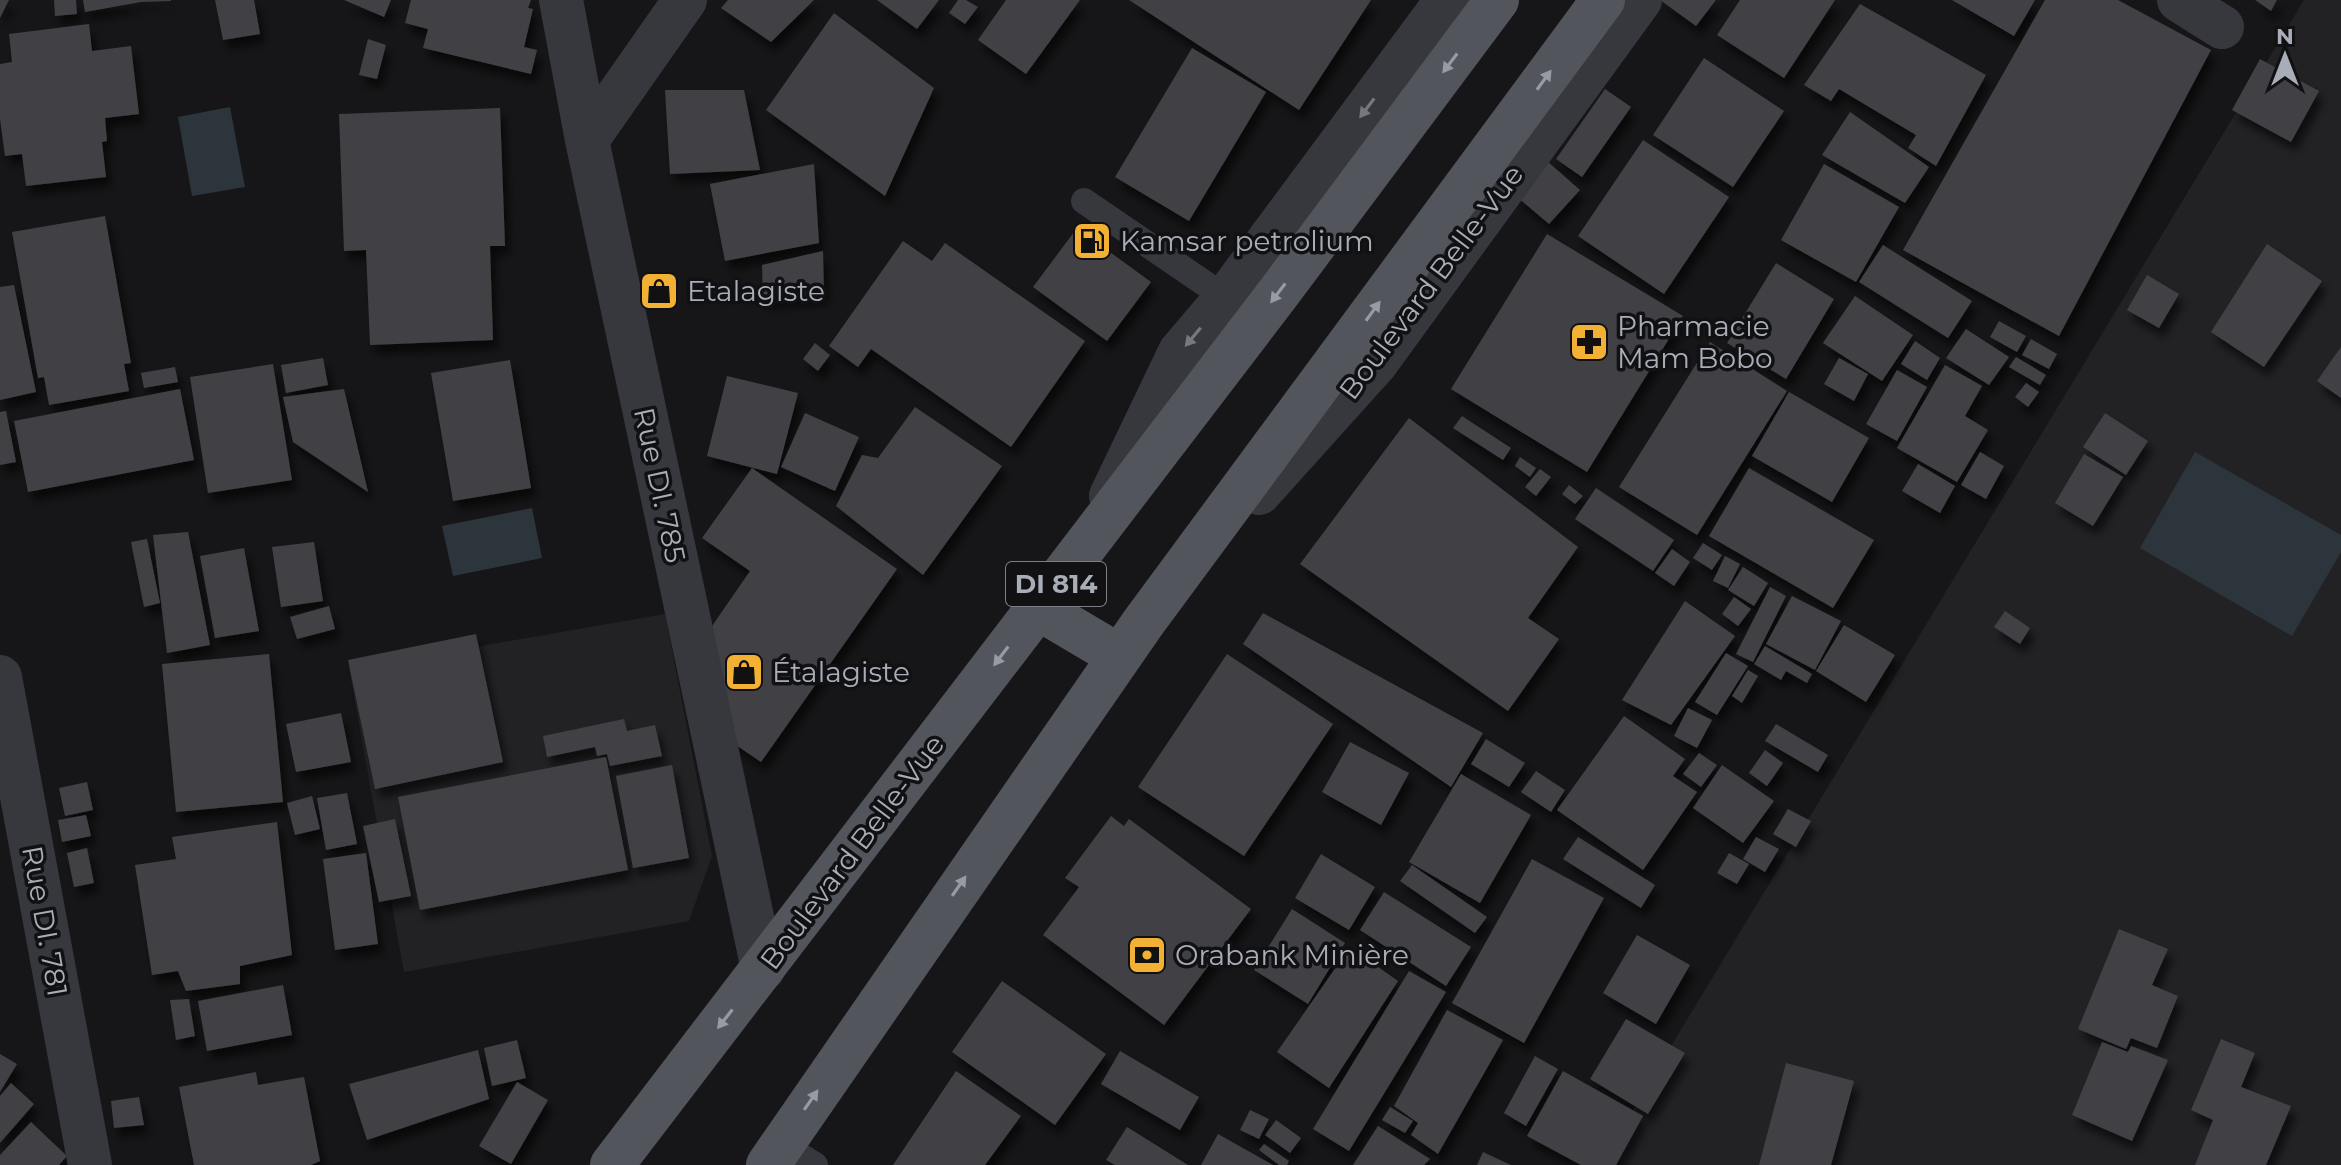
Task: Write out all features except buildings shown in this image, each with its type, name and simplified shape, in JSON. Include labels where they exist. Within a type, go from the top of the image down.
[{"type":"main road","name":"Boulevard Belle-Vue","points":[[612,1165],[1497,0]]},
{"type":"main road","name":"Boulevard Belle-Vue","points":[[788,1158],[1131,640],[1603,0]]},
{"type":"main road","points":[[1038,608],[1131,640]]},
{"type":"street","name":"Rue DI. 785","points":[[561,0],[587,140],[763,969]]},
{"type":"street","points":[[587,140],[685,0]]},
{"type":"street","name":"Boulevard Belle-Vue","points":[[1091,538],[1180,352],[1226,298],[1447,0]]},
{"type":"street","name":"Boulevard Belle-Vue","points":[[1131,640],[1376,363],[1640,0]]},
{"type":"street","points":[[2179,0],[2222,27]]},
{"type":"street","name":"Rue DI. 781","points":[[0,677],[90,1165]]},
{"type":"lane","points":[[1084,201],[1226,298]]},
{"type":"shaded area","points":[[2304,0],[2341,0],[2341,1165],[1599,1165]]},
{"type":"shaded area","points":[[230,107],[245,187],[192,196],[178,117]]},
{"type":"shaded area","points":[[2195,452],[2341,535],[2341,552],[2292,636],[2140,548]]},
{"type":"shaded area","points":[[532,508],[542,558],[453,576],[442,526]]},
{"type":"shaded area","points":[[665,614],[712,856],[689,921],[404,972],[349,669]]},
{"type":"place","name":"Kamsar petrolium","points":[[1092,241]]},
{"type":"place","name":"Etalagiste","points":[[659,291]]},
{"type":"place","name":"Pharmacie Mam Bobo","points":[[1589,342]]},
{"type":"place","name":"Étalagiste","points":[[744,672]]},
{"type":"place","name":"Orabank Minière","points":[[1147,955]]}]
